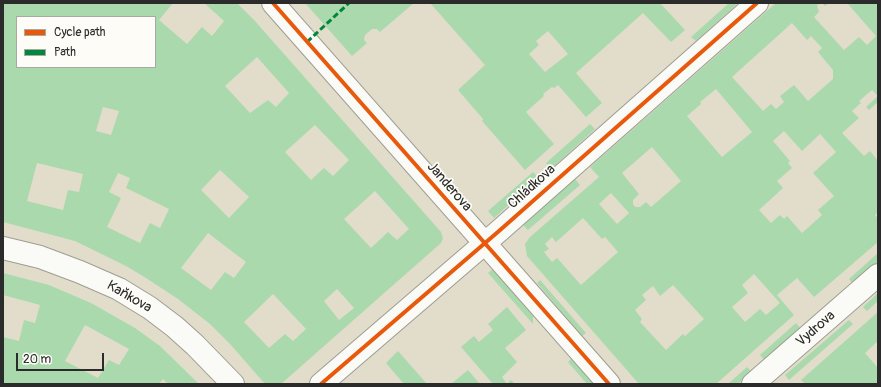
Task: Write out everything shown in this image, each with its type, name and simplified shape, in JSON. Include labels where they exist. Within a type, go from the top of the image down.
[{"type":"street","name":"Janderova","points":[[273,3],[610,384]]},
{"type":"street","name":"Chládkova","points":[[321,384],[484,243],[756,3]]},
{"type":"street","name":"Kaňkova","points":[[3,248],[47,260],[80,272],[118,289],[150,308],[175,327],[195,345],[232,384]]},
{"type":"street","name":"Vydrova","points":[[754,384],[878,275]]},
{"type":"green space","points":[[3,3],[173,3],[159,20],[187,44],[202,27],[212,36],[224,21],[204,3],[237,3],[255,21],[441,232],[443,238],[441,243],[281,384],[265,384],[231,345],[210,324],[178,299],[126,266],[75,241],[3,222]],"holes":[[[257,57],[289,93],[276,107],[268,100],[250,113],[225,86]],[[103,107],[119,111],[111,135],[96,131]],[[315,125],[349,160],[333,176],[324,168],[311,180],[285,152]],[[37,163],[83,174],[79,192],[68,190],[63,210],[27,201]],[[220,170],[249,197],[229,218],[201,190]],[[118,173],[130,178],[126,188],[169,209],[160,228],[150,223],[140,243],[107,227],[121,198],[109,192]],[[375,191],[409,229],[397,240],[388,232],[371,248],[344,219]],[[208,233],[246,262],[234,278],[225,272],[211,290],[181,268]],[[337,289],[354,308],[339,320],[324,301]],[[273,294],[306,329],[293,341],[285,334],[269,348],[244,322]]]},
{"type":"green space","points":[[305,3],[414,3],[380,32],[377,29],[372,29],[365,35],[364,40],[367,43],[352,56]]},
{"type":"green space","points":[[430,3],[660,3],[685,30],[671,42],[643,13],[576,73],[602,103],[586,117],[558,85],[554,88],[552,87],[543,94],[544,96],[526,112],[554,144],[525,170],[482,121],[483,119],[458,90],[485,65]],"holes":[[[548,31],[568,54],[545,72],[529,54],[539,45],[536,41]]]},
{"type":"green space","points":[[729,3],[738,3],[696,41],[691,37]]},
{"type":"green space","points":[[776,3],[822,3],[817,5],[819,12],[814,17],[844,50],[859,37],[867,45],[876,36],[847,3],[878,3],[878,96],[872,90],[859,101],[861,103],[852,111],[859,118],[842,133],[864,156],[870,151],[878,161],[878,212],[875,215],[878,218],[878,242],[814,297],[797,278],[777,295],[794,315],[716,384],[639,384],[527,256],[525,244],[530,237],[599,177],[590,167]],"holes":[[[792,23],[807,40],[811,36],[822,48],[818,52],[833,70],[833,79],[808,101],[794,85],[780,96],[784,102],[776,109],[771,104],[763,111],[732,77]],[[716,89],[752,132],[722,157],[687,116],[701,104],[700,102]],[[784,131],[802,151],[820,134],[836,152],[813,173],[834,196],[818,210],[822,215],[802,233],[787,216],[784,219],[780,215],[771,223],[759,210],[783,188],[777,181],[792,168],[788,163],[790,161],[773,141]],[[652,147],[681,181],[651,207],[646,202],[640,207],[635,207],[633,200],[639,194],[622,173]],[[611,193],[629,213],[617,224],[599,204]],[[583,218],[602,239],[605,237],[618,252],[581,285],[557,258],[552,262],[544,252],[549,249],[545,244],[552,237],[556,242]],[[754,274],[780,303],[766,315],[760,309],[745,322],[732,307],[748,293],[742,285]],[[673,285],[704,319],[685,336],[683,334],[666,350],[640,322],[642,319],[635,310],[646,300],[642,295],[653,286],[660,296]]]},
{"type":"green space","points":[[822,3],[829,3],[825,6]]},
{"type":"green space","points":[[878,96],[878,102],[869,110],[866,107]]},
{"type":"green space","points":[[590,124],[595,129],[551,169],[546,163]]},
{"type":"green space","points":[[533,172],[539,178],[494,218],[488,211]]},
{"type":"green space","points":[[575,179],[580,185],[528,230],[523,225]]},
{"type":"green space","points":[[878,253],[878,262],[853,284],[849,279]]},
{"type":"green space","points":[[493,269],[533,315],[533,324],[488,273]]},
{"type":"green space","points":[[3,273],[49,285],[91,303],[135,328],[160,346],[199,384],[168,384],[163,379],[159,384],[3,384],[3,337],[19,341],[24,320],[35,323],[40,305],[3,295]],"holes":[[[85,325],[129,349],[119,365],[109,360],[98,378],[65,361]]]},
{"type":"green space","points":[[540,280],[586,333],[582,336],[537,283]]},
{"type":"green space","points":[[878,293],[878,301],[867,311],[863,307]]},
{"type":"green space","points":[[507,307],[526,330],[505,348],[517,362],[502,377],[507,384],[493,384],[461,347],[474,336],[479,342],[493,330],[488,324]]},
{"type":"green space","points":[[878,312],[878,341],[865,353],[878,368],[878,384],[805,384],[801,380]]},
{"type":"green space","points":[[849,320],[853,324],[789,380],[785,375]]},
{"type":"green space","points":[[796,323],[801,329],[765,361],[760,355]]},
{"type":"green space","points":[[398,351],[427,384],[404,384],[386,363]]},
{"type":"green space","points":[[573,357],[596,384],[587,384],[568,362]]},
{"type":"green space","points":[[747,367],[752,372],[738,384],[728,384]]},
{"type":"green space","points":[[468,370],[480,384],[451,384]]},
{"type":"green space","points":[[511,380],[515,384],[507,384]]},
{"type":"marked path","points":[[307,42],[349,3]]},
{"type":"cycle path","points":[[273,3],[609,384]]},
{"type":"cycle path","points":[[321,384],[499,231],[757,3]]}]
